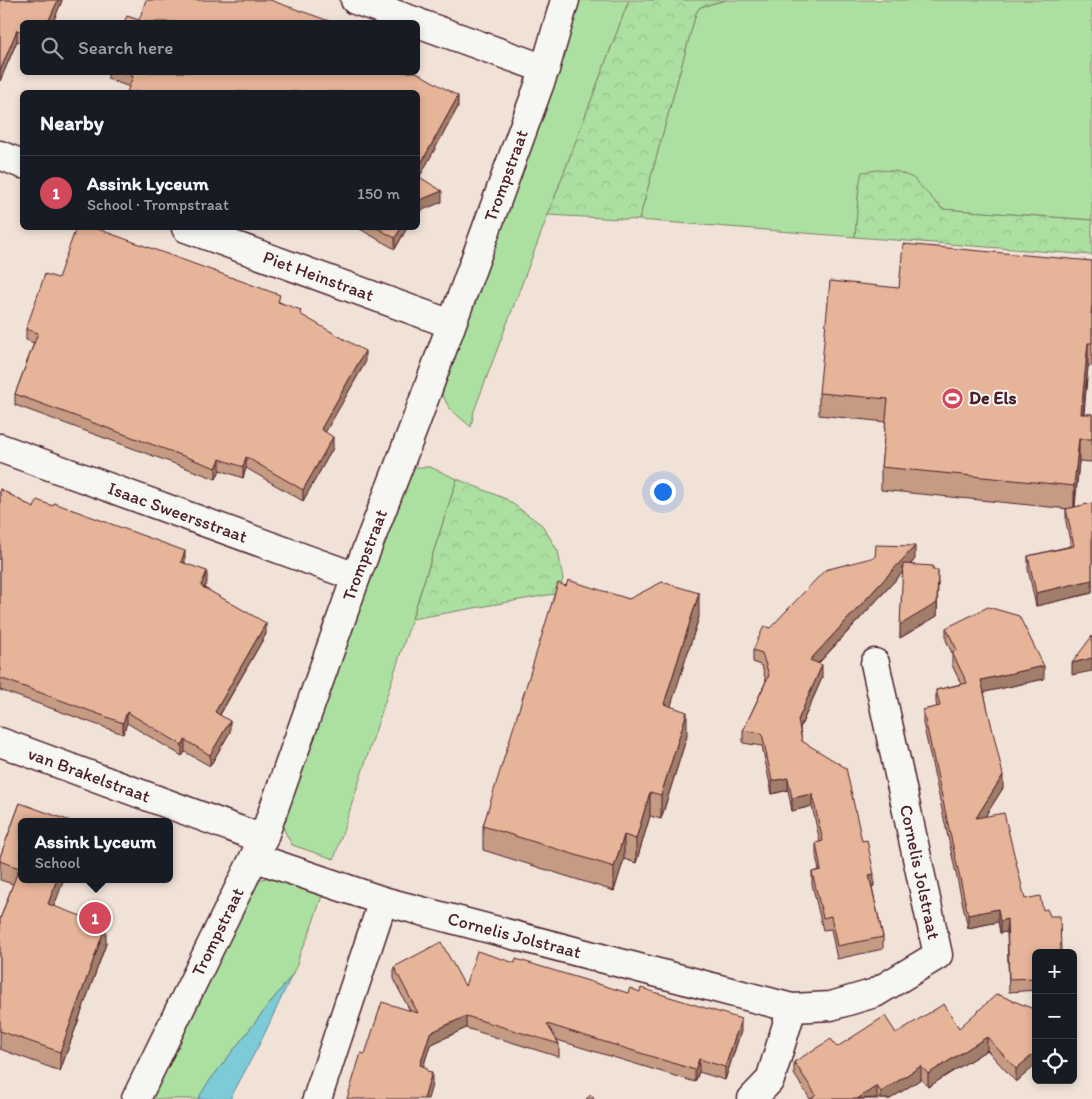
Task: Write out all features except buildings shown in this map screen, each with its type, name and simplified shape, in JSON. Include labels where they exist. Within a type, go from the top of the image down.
[{"type":"street","points":[[355,0],[409,20]]},
{"type":"street","name":"Trompstraat","points":[[136,1099],[260,848],[356,577],[415,424],[544,70],[565,0]]},
{"type":"street","points":[[420,24],[544,70]]},
{"type":"street","points":[[0,155],[20,163]]},
{"type":"street","name":"Piet Heinstraat","points":[[192,230],[451,324]]},
{"type":"street","name":"Isaac Sweersstraat","points":[[0,448],[356,577]]},
{"type":"street","name":"Cornelis Jolstraat","points":[[260,848],[383,901],[792,1008],[831,1006],[875,993],[938,955],[875,663]]},
{"type":"street","name":"van Brakelstraat","points":[[0,742],[260,848]]},
{"type":"street","points":[[317,1099],[383,901]]},
{"type":"street","points":[[752,1099],[770,1080],[792,1008]]},
{"type":"green space","points":[[575,0],[629,0],[474,411],[471,427],[450,409],[438,387]]},
{"type":"green space","points":[[629,0],[726,0],[700,7],[696,13],[639,220],[548,215]]},
{"type":"green space","points":[[726,0],[1092,0],[1092,220],[942,209],[939,204],[859,186],[855,237],[639,220],[696,13],[700,7]]},
{"type":"green space","points":[[878,170],[896,171],[913,178],[942,209],[1092,220],[1092,255],[855,237],[862,172]]},
{"type":"green space","points":[[409,467],[430,467],[457,479],[334,859],[292,845],[284,830],[282,806]]},
{"type":"green space","points":[[457,479],[506,499],[542,525],[558,551],[563,579],[559,593],[412,619]]},
{"type":"green space","points":[[268,877],[325,887],[308,937],[292,975],[207,1084],[198,1099],[149,1099],[250,889],[260,880]]},
{"type":"water","points":[[292,975],[262,1039],[230,1099],[198,1099],[207,1084]]},
{"type":"place","name":"De Els","points":[[953,398]]},
{"type":"place","name":"Assink Lyceum","points":[[95,918]]}]
